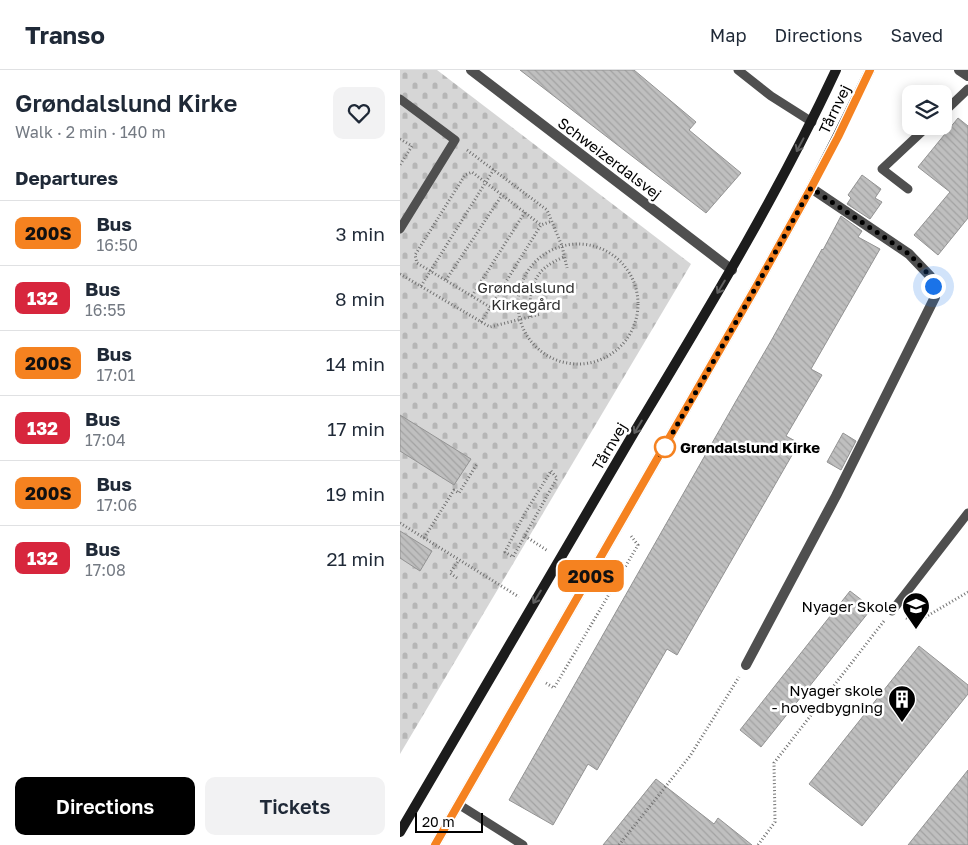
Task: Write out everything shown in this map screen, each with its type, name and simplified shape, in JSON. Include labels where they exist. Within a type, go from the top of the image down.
[{"type":"street","name":"Schweizerdalsvej","points":[[471,70],[732,270]]},
{"type":"street","name":"Tårnvej","points":[[400,832],[532,605],[732,270],[812,122],[836,70]]},
{"type":"street","name":"Tårnvej","points":[[435,845],[751,295],[838,137],[870,70]]},
{"type":"street","points":[[959,70],[968,76]]},
{"type":"street","points":[[746,665],[836,496],[935,297],[930,276],[909,254],[811,188]]},
{"type":"lane","points":[[738,70],[772,96],[812,122]]},
{"type":"lane","points":[[952,104],[968,89]]},
{"type":"lane","points":[[400,99],[455,140],[400,229]]},
{"type":"lane","points":[[908,189],[882,169],[918,135]]},
{"type":"lane","points":[[892,611],[968,513]]},
{"type":"lane","points":[[458,804],[523,845]]},
{"type":"path","points":[[400,139],[412,146],[400,165]]},
{"type":"path","points":[[455,140],[547,210],[562,246],[567,268]]},
{"type":"path","points":[[421,286],[494,169]]},
{"type":"path","points":[[490,307],[417,263],[415,255],[465,175],[472,172],[541,225]]},
{"type":"path","points":[[446,280],[502,195]]},
{"type":"path","points":[[472,296],[525,212]]},
{"type":"path","points":[[481,322],[541,225],[552,221]]},
{"type":"path","points":[[590,244],[608,252],[624,265],[634,282],[638,301],[636,320],[628,338],[614,352],[597,361],[578,364],[558,361],[541,351],[528,337],[520,320],[518,299],[523,279],[534,263],[550,250],[562,246],[590,244]]},
{"type":"path","points":[[530,317],[529,302],[535,280],[540,272],[551,262],[564,257]]},
{"type":"path","points":[[400,274],[490,327],[541,314]]},
{"type":"path","points":[[424,538],[454,490],[459,493],[477,464]]},
{"type":"path","points":[[551,471],[557,478],[525,536],[513,557],[505,552],[525,513],[551,471]]},
{"type":"path","points":[[400,523],[532,605]]},
{"type":"path","points":[[525,536],[560,559]]},
{"type":"path","points":[[532,676],[554,688],[638,545]]},
{"type":"path","points":[[457,578],[450,573],[459,560]]},
{"type":"path","points":[[758,845],[775,822],[774,763],[892,611],[917,622],[968,592]]},
{"type":"path","points":[[619,845],[690,756],[746,665]]},
{"type":"green space","name":"Grøndalslund Kirkegård","points":[[400,70],[437,70],[691,264],[400,754]]},
{"type":"building","points":[[520,70],[634,70],[696,122],[689,130],[741,173],[706,213]]},
{"type":"building","points":[[958,118],[968,126],[968,218],[938,255],[914,235],[950,192],[918,167],[944,135],[952,135],[952,125]]},
{"type":"building","points":[[862,175],[881,189],[875,198],[882,202],[870,219],[847,204],[851,198],[848,195]]},
{"type":"building","points":[[841,216],[862,231],[858,237],[880,249],[811,369],[822,375],[786,436],[799,443],[677,655],[667,649],[597,770],[588,764],[553,825],[509,800]]},
{"type":"building","points":[[400,415],[471,459],[454,485],[400,451]]},
{"type":"building","points":[[843,433],[856,441],[841,470],[827,462]]},
{"type":"building","points":[[400,531],[432,551],[420,571],[400,558]]},
{"type":"building","points":[[850,591],[872,608],[761,747],[740,730]]},
{"type":"building","name":"Nyager skole - hovedbygning","points":[[919,646],[968,685],[968,694],[862,826],[809,784]]},
{"type":"building","points":[[968,770],[968,845],[908,845]]},
{"type":"building","points":[[656,779],[714,824],[718,818],[752,845],[603,845]]},
{"type":"bus line","name":"200S","points":[[435,845],[756,287],[838,137],[870,70]]},
{"type":"place","name":"Grøndalslund Kirke","points":[[665,447]]},
{"type":"place","name":"Nyager Skole","points":[[916,630]]},
{"type":"place","name":"Nyager skole - hovedbygning","points":[[902,723]]},
{"type":"route","points":[[665,447],[660,455],[811,188],[909,254],[930,276],[933,286]]}]
